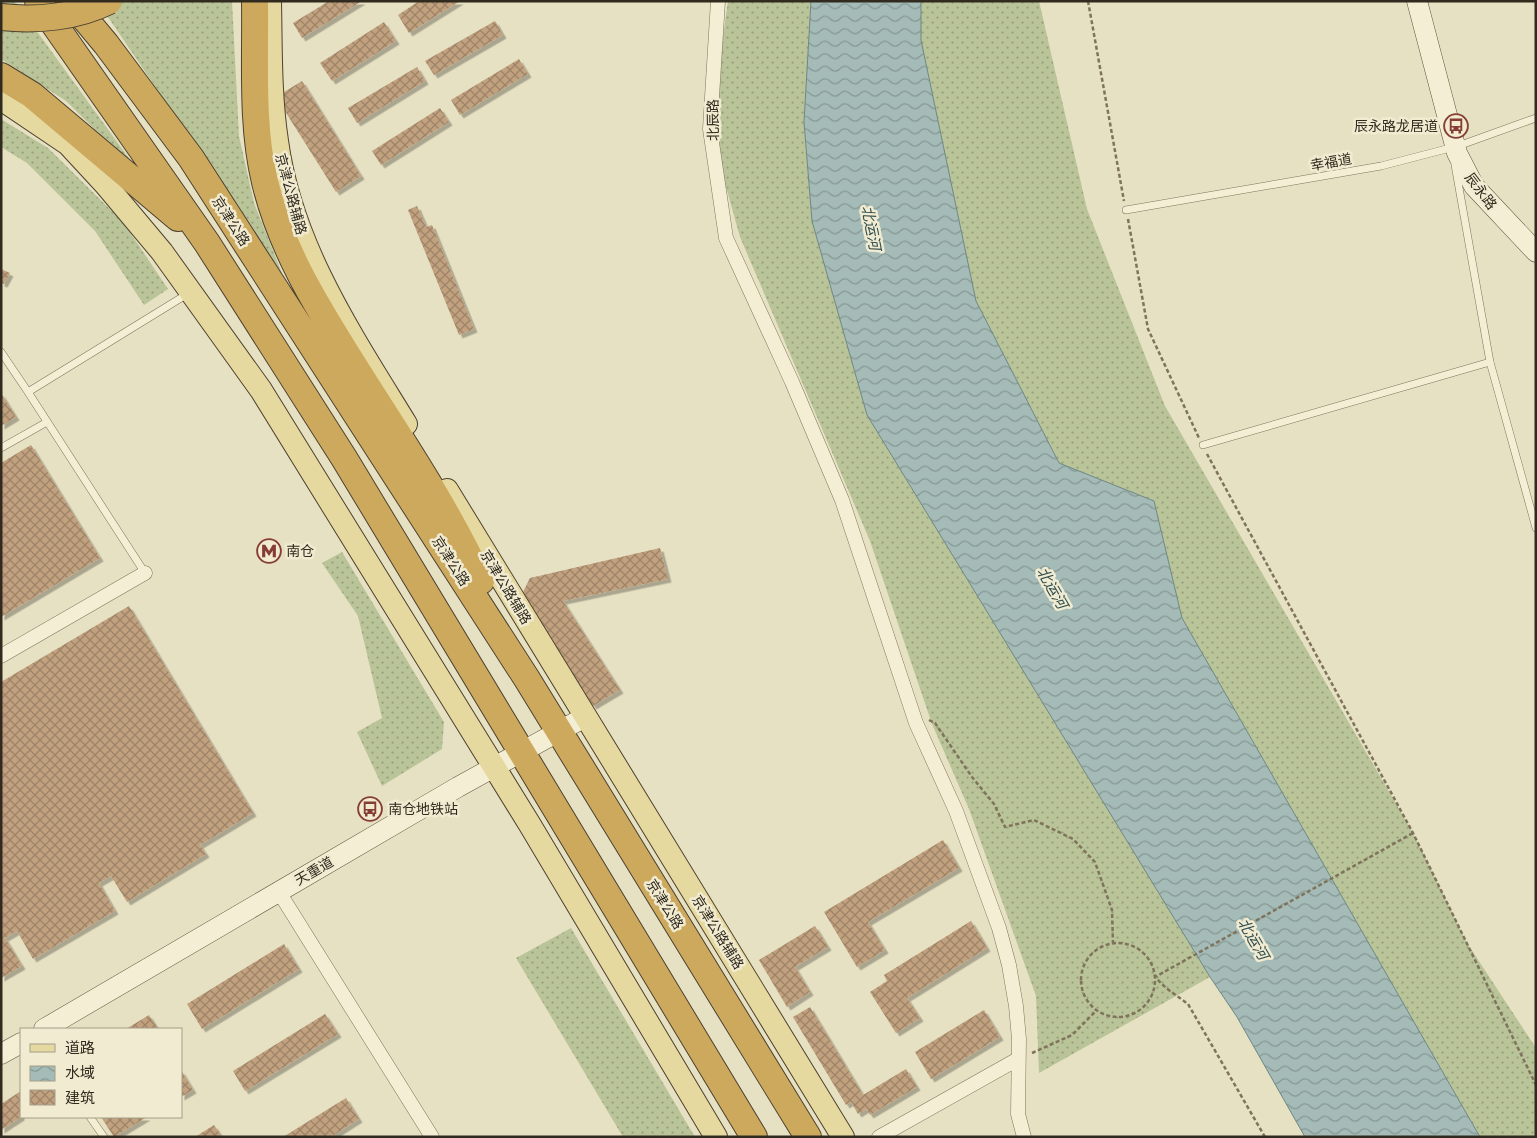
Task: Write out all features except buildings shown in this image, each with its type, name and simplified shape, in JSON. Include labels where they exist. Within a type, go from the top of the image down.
[{"type":"highway","points":[[38,1],[207,243],[344,458],[754,1137]]},
{"type":"highway","name":"京津公路","points":[[70,1],[106,44],[191,158],[527,679],[808,1137]]},
{"type":"highway","points":[[84,1],[106,44]]},
{"type":"highway","points":[[1,17],[55,16],[92,8],[109,1]]},
{"type":"highway","points":[[255,1],[257,126],[265,181],[281,235],[318,308],[435,496],[474,565],[527,679]]},
{"type":"highway","points":[[1,76],[32,96],[84,137],[207,243]]},
{"type":"main road","name":"京津公路辅路","points":[[270,1],[276,141],[289,198],[300,234],[352,334],[843,1137]]},
{"type":"main road","points":[[1,99],[68,144],[105,184],[162,252],[261,390],[494,767],[716,1137]]},
{"type":"street","name":"北辰路","points":[[718,1],[710,129],[726,238],[792,382],[842,500],[911,709],[956,811],[998,928],[1009,965],[1015,998],[1018,1114],[1024,1137]]},
{"type":"street","name":"辰永路","points":[[1417,1],[1456,149],[1474,186],[1536,252]]},
{"type":"street","name":"辰永路","points":[[1421,1],[1456,149],[1478,185],[1536,246]]},
{"type":"street","points":[[1,656],[145,572]]},
{"type":"street","name":"天重道","points":[[46,1028],[522,750],[585,717]]},
{"type":"street","points":[[279,892],[432,1137]]},
{"type":"street","points":[[1,1054],[20,1044]]},
{"type":"street","points":[[879,1137],[1018,1059]]},
{"type":"lane","name":"幸福道","points":[[1126,210],[1381,166],[1456,149],[1536,118]]},
{"type":"lane","points":[[1456,149],[1455,164],[1460,197],[1490,362],[1536,528]]},
{"type":"lane","points":[[28,392],[191,292]]},
{"type":"lane","points":[[1,352],[145,572]]},
{"type":"lane","points":[[1203,445],[1490,362]]},
{"type":"lane","points":[[1,448],[47,422]]},
{"type":"lane","points":[[91,1118],[104,1137]]},
{"type":"path","points":[[1088,1],[1148,329],[1203,445],[1413,833],[1536,1085]]},
{"type":"path","points":[[911,709],[935,723],[994,804],[1005,827],[1034,820],[1073,839],[1095,862],[1112,910],[1113,943]]},
{"type":"path","points":[[1155,977],[1413,833]]},
{"type":"path","points":[[1113,943],[1123,943],[1135,947],[1145,954],[1152,965],[1155,977],[1152,994],[1142,1009],[1131,1015],[1119,1018],[1107,1016],[1096,1011],[1087,1002],[1082,992],[1080,979],[1082,968],[1088,957],[1098,948],[1113,943]]},
{"type":"path","points":[[1155,977],[1166,988],[1188,1004],[1265,1137]]},
{"type":"path","points":[[1018,1059],[1072,1035],[1096,1011]]},
{"type":"green space","points":[[1,1],[15,1],[141,175],[66,101],[1,59]]},
{"type":"green space","points":[[97,1],[232,1],[239,136],[254,203],[282,273]]},
{"type":"green space","points":[[728,1],[811,1],[804,122],[812,221],[867,415],[1210,977],[1039,1073],[1036,996],[969,809],[932,724],[870,541],[740,237],[710,129]]},
{"type":"green space","points":[[921,1],[1039,1],[1087,209],[1165,406],[1413,833],[1467,943],[1536,1048],[1536,1137],[1480,1137],[1182,618],[1154,501],[1059,463],[976,301],[921,40]]},
{"type":"green space","points":[[1,119],[48,148],[123,222],[168,289],[144,305],[95,231],[27,163],[1,147]]},
{"type":"green space","points":[[342,552],[444,722],[442,749],[382,786],[357,732],[382,718],[358,616],[322,563]]},
{"type":"green space","points":[[571,928],[695,1137],[623,1137],[516,958]]},
{"type":"water","name":"北运河","points":[[811,1],[921,1],[921,40],[976,301],[1059,463],[1154,501],[1182,618],[1480,1137],[1305,1137],[1237,1017],[1210,977],[867,415],[812,221],[804,122]]},
{"type":"place","name":"辰永路龙居道","points":[[1456,126]]},
{"type":"place","name":"南仓","points":[[269,551]]},
{"type":"place","name":"南仓地铁站","points":[[370,809]]}]
